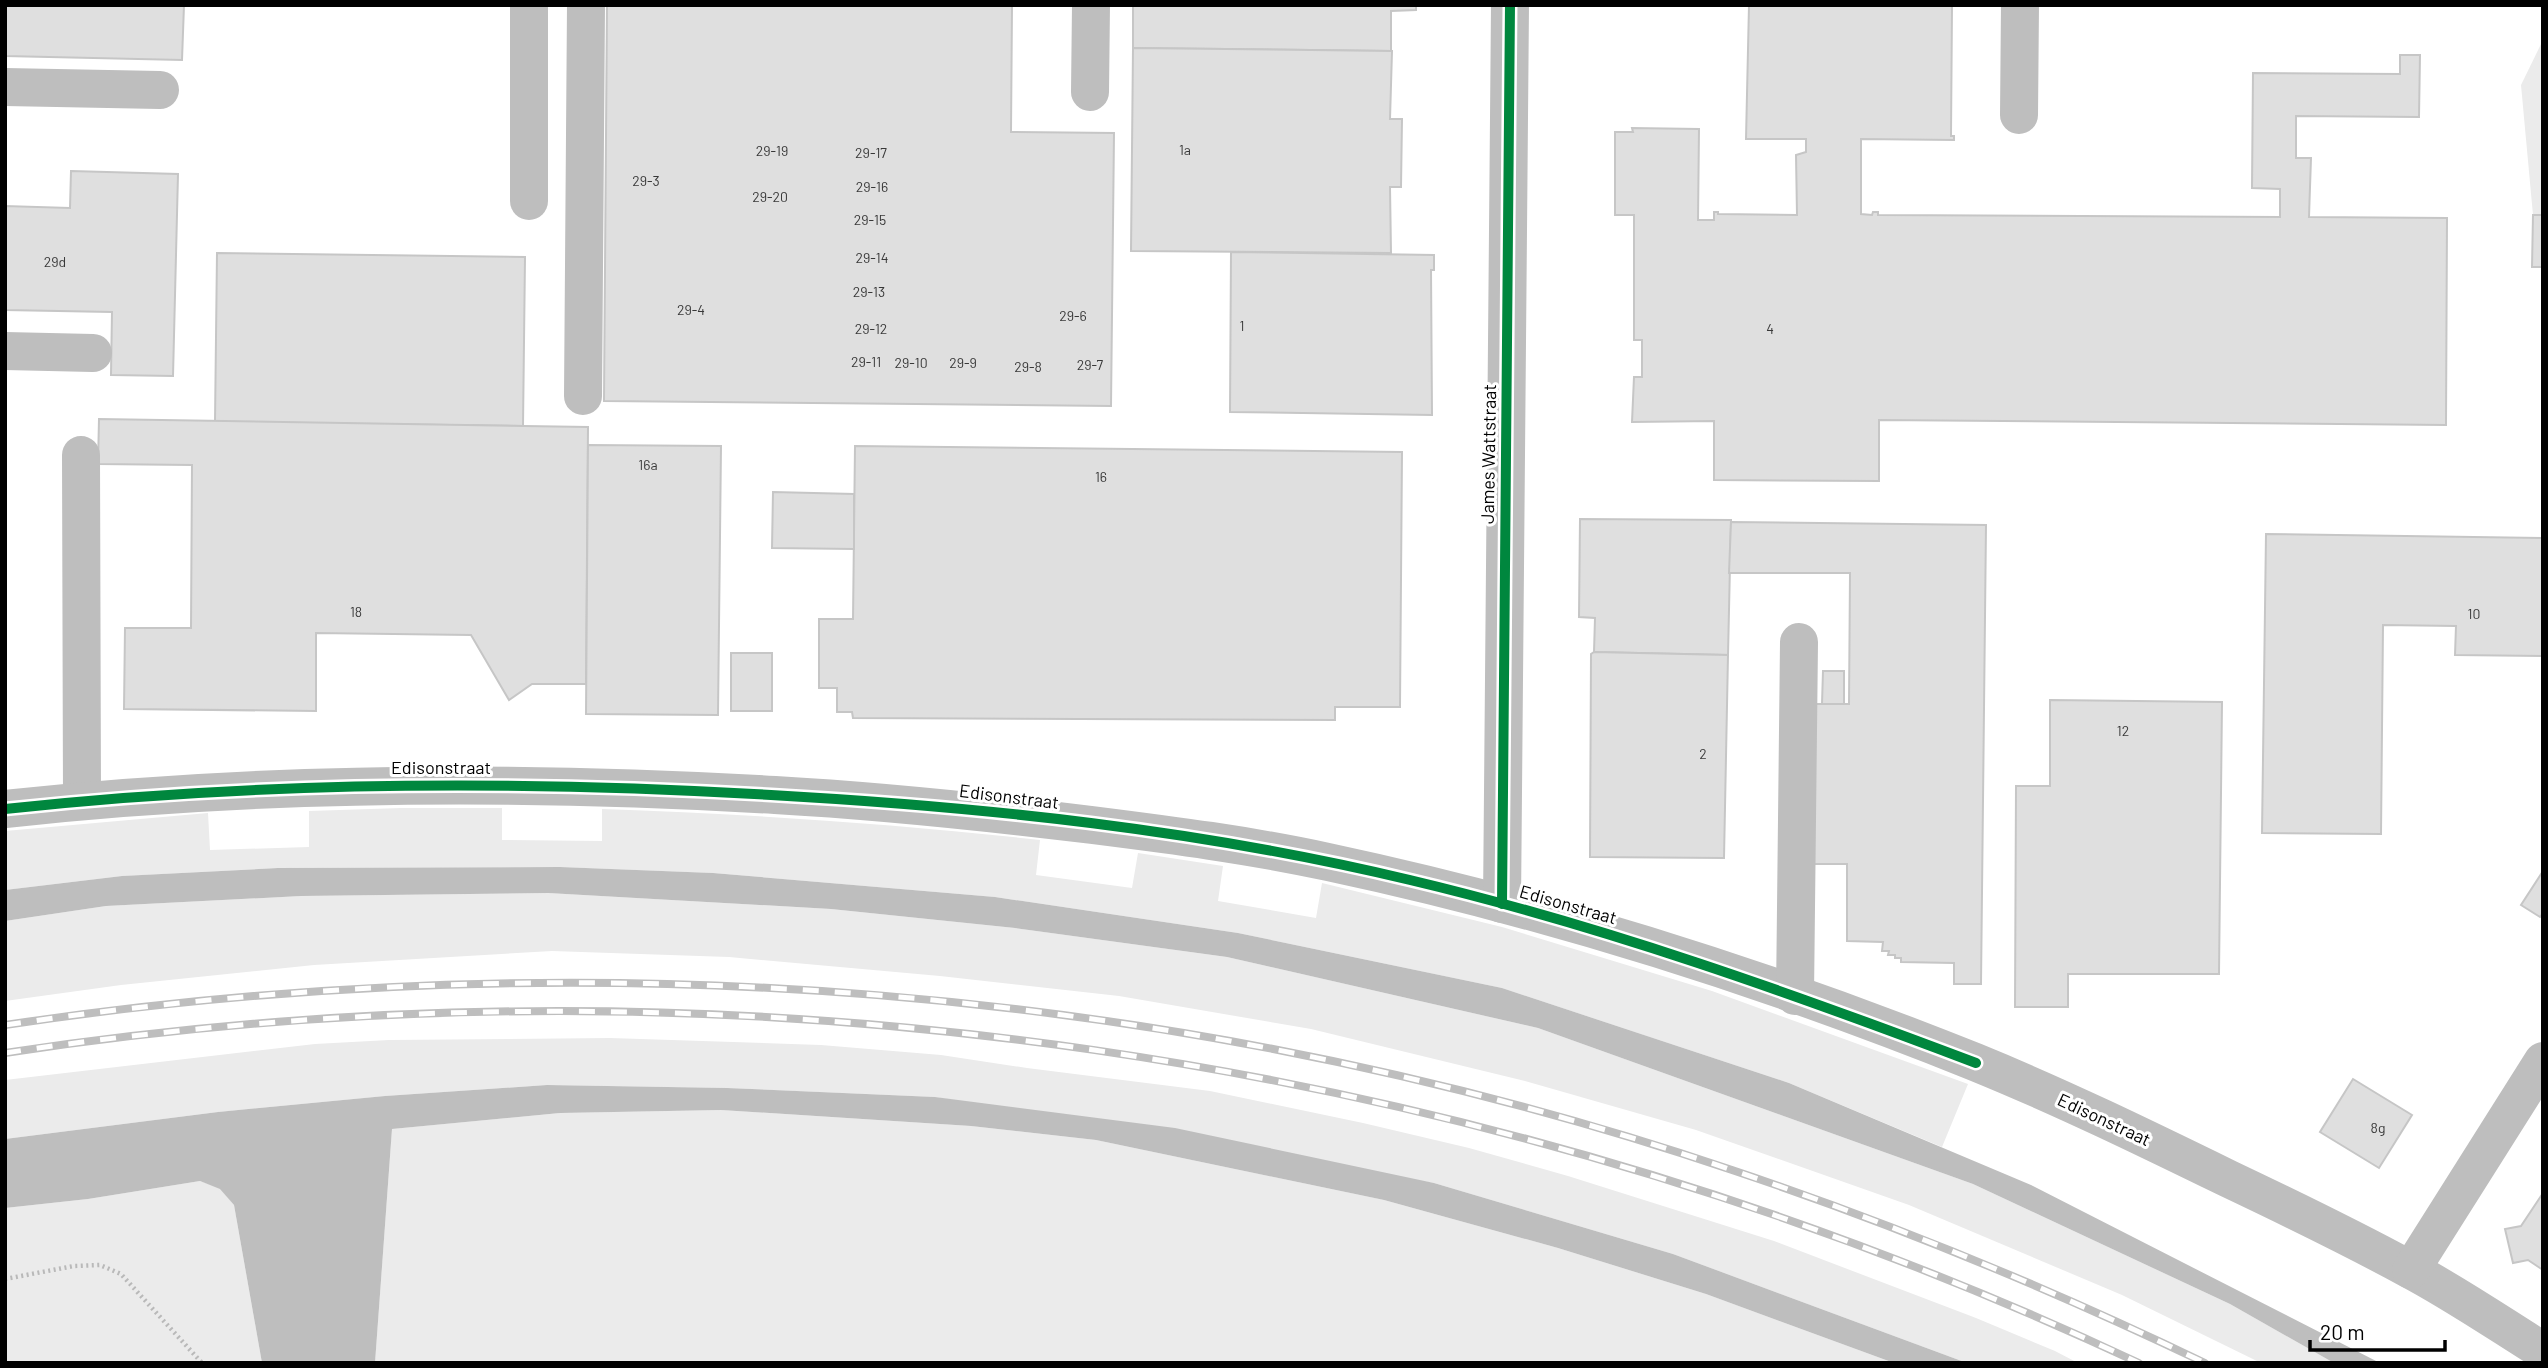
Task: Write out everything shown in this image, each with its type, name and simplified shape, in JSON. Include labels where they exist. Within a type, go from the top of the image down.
[{"type":"street","points":[[529,5],[529,201]]},
{"type":"street","points":[[583,396],[586,5]]},
{"type":"street","points":[[1090,92],[1091,5]]},
{"type":"street","name":"James Wattstraat","points":[[1502,904],[1510,5]]},
{"type":"street","points":[[2019,115],[2020,5]]},
{"type":"street","points":[[5,87],[160,90]]},
{"type":"street","points":[[5,351],[93,353]]},
{"type":"street","points":[[81,455],[82,801]]},
{"type":"street","points":[[1795,996],[1799,642]]},
{"type":"street","name":"Edisonstraat","points":[[5,809],[226,790],[331,786],[511,785],[660,789],[905,804],[1003,814],[1225,843],[1320,860],[1411,880],[1662,950],[1976,1063],[2114,1123],[2412,1270],[2543,1351]]},
{"type":"street","points":[[2412,1270],[2543,1061]]},
{"type":"path","points":[[5,1279],[74,1266],[100,1265],[121,1274],[202,1363]]},
{"type":"shaded area","points":[[2543,40],[2543,215],[2533,215],[2521,85]]},
{"type":"shaded area","points":[[502,808],[502,840],[602,841],[602,809],[822,820],[1040,840],[1036,875],[1132,888],[1138,853],[1223,866],[1218,901],[1316,918],[1322,883],[1502,927],[1712,991],[1968,1084],[1942,1147],[1789,1083],[1502,988],[1238,933],[995,897],[713,873],[560,867],[278,868],[122,876],[5,890],[5,831],[208,813],[210,850],[309,847],[309,811]]},
{"type":"shaded area","points":[[560,867],[713,873],[995,897],[1238,933],[1502,988],[1789,1083],[2031,1185],[2380,1363],[2334,1363],[2230,1304],[1973,1184],[1538,1028],[1227,957],[1015,928],[831,909],[548,893],[301,896],[106,906],[5,921],[5,890],[122,876],[278,868]]},
{"type":"shaded area","points":[[548,893],[831,909],[1015,928],[1227,957],[1538,1028],[1973,1184],[2230,1304],[2334,1363],[2261,1363],[2122,1295],[1909,1205],[1696,1130],[1525,1081],[1311,1029],[1119,996],[729,957],[552,951],[314,965],[121,985],[5,1001],[5,921],[106,906],[301,896]]},
{"type":"shaded area","points":[[610,1038],[821,1045],[941,1055],[1210,1091],[1363,1123],[1469,1148],[1568,1176],[1774,1241],[1976,1318],[2078,1363],[1967,1363],[1673,1254],[1434,1183],[935,1097],[727,1088],[547,1085],[385,1096],[218,1112],[5,1139],[5,1080],[315,1044],[389,1040]]},
{"type":"shaded area","points":[[547,1085],[727,1088],[935,1097],[1175,1128],[1434,1183],[1673,1254],[1967,1363],[1894,1363],[1706,1294],[1558,1248],[1384,1200],[1096,1140],[971,1126],[721,1110],[560,1113],[392,1129],[375,1363],[262,1363],[234,1205],[220,1189],[200,1181],[88,1199],[5,1208],[5,1139],[218,1112],[385,1096]]},
{"type":"shaded area","points":[[721,1110],[971,1126],[1096,1140],[1384,1200],[1558,1248],[1706,1294],[1894,1363],[375,1363],[392,1129],[560,1113]]},
{"type":"shaded area","points":[[200,1181],[220,1188],[234,1205],[262,1363],[5,1363],[5,1208],[88,1199]]},
{"type":"building","points":[[5,5],[184,5],[182,60],[5,56]]},
{"type":"building","points":[[607,5],[1012,5],[1011,132],[1114,133],[1111,406],[604,401]]},
{"type":"building","points":[[1133,5],[1416,5],[1416,10],[1391,11],[1391,51],[1133,48]]},
{"type":"building","points":[[1749,5],[1952,5],[1951,136],[1954,136],[1954,140],[1861,139],[1861,214],[1872,215],[1873,212],[1878,212],[1878,215],[2280,217],[2280,189],[2252,188],[2253,73],[2400,74],[2400,55],[2420,55],[2419,117],[2296,116],[2296,158],[2311,158],[2309,217],[2447,218],[2446,425],[1879,420],[1879,481],[1714,480],[1714,421],[1632,422],[1634,377],[1642,377],[1642,340],[1634,340],[1634,215],[1615,215],[1615,132],[1633,132],[1632,128],[1699,129],[1698,220],[1714,220],[1714,212],[1797,215],[1796,155],[1806,152],[1806,139],[1746,139]]},
{"type":"building","points":[[1133,48],[1392,51],[1390,119],[1402,119],[1401,187],[1390,187],[1391,253],[1131,251]]},
{"type":"building","points":[[71,171],[178,174],[173,376],[111,375],[112,312],[5,310],[5,206],[70,208]]},
{"type":"building","points":[[2533,215],[2543,215],[2543,267],[2532,267]]},
{"type":"building","points":[[1231,252],[1434,255],[1434,270],[1431,270],[1432,415],[1230,412]]},
{"type":"building","points":[[217,253],[525,257],[523,426],[215,422]]},
{"type":"building","points":[[99,419],[588,427],[586,684],[532,684],[509,700],[471,635],[316,633],[316,711],[124,709],[125,628],[191,628],[192,465],[98,464]]},
{"type":"building","points":[[588,445],[721,446],[718,715],[586,714]]},
{"type":"building","points":[[855,446],[1402,452],[1400,707],[1335,707],[1335,720],[853,718],[852,712],[837,712],[837,688],[819,688],[819,619],[853,619]]},
{"type":"building","points":[[773,492],[854,494],[854,549],[772,548]]},
{"type":"building","points":[[1580,519],[1731,520],[1728,655],[1594,652],[1595,618],[1579,617]]},
{"type":"building","points":[[1731,522],[1986,525],[1981,984],[1954,984],[1954,963],[1901,962],[1901,958],[1888,955],[1889,951],[1882,951],[1883,942],[1847,941],[1847,864],[1812,864],[1814,704],[1849,704],[1850,573],[1729,573]]},
{"type":"building","points":[[2266,534],[2543,538],[2543,656],[2455,655],[2456,626],[2383,625],[2381,834],[2262,833]]},
{"type":"building","points":[[731,653],[772,653],[772,711],[731,711]]},
{"type":"building","points":[[1591,654],[1728,655],[1724,858],[1590,857]]},
{"type":"building","points":[[1823,671],[1844,671],[1844,704],[1822,704]]},
{"type":"building","points":[[2050,700],[2222,702],[2219,974],[2068,974],[2068,1007],[2015,1007],[2016,786],[2050,786]]},
{"type":"building","points":[[2543,871],[2543,913],[2540,917],[2521,905]]},
{"type":"building","points":[[2353,1079],[2412,1115],[2379,1168],[2320,1132]]},
{"type":"building","points":[[2543,1193],[2543,1270],[2528,1260],[2513,1263],[2505,1229],[2521,1226]]},
{"type":"railway","points":[[5,1025],[222,999],[440,985],[659,984],[877,995],[1094,1019],[1310,1056],[1523,1107],[1732,1170],[1971,1259],[2089,1309],[2205,1363]]},
{"type":"railway","points":[[5,1053],[277,1022],[551,1011],[824,1021],[1095,1050],[1363,1099],[1628,1168],[1887,1256],[2139,1363]]},
{"type":"cycle path","points":[[1502,904],[1510,5]]},
{"type":"cycle path","points":[[5,809],[292,788],[483,785],[771,795],[932,806],[1093,823],[1332,862],[1482,898],[1696,962],[1976,1063]]}]
